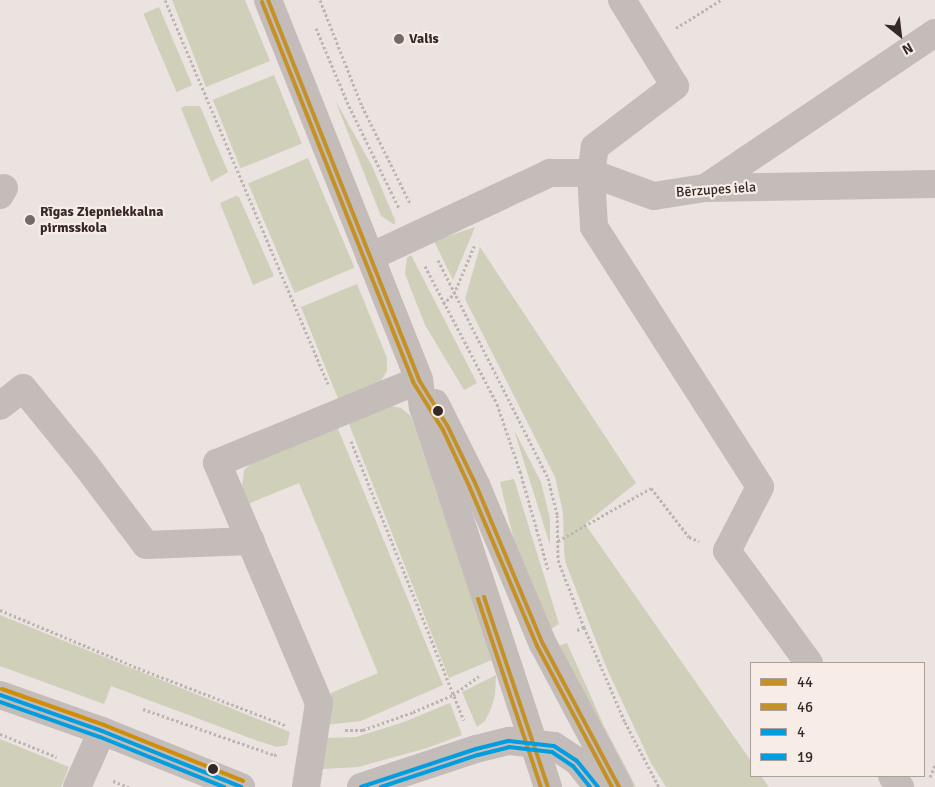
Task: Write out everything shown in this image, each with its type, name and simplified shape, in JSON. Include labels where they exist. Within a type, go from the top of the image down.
[{"type":"street","points":[[268,0],[419,380],[448,427],[476,485],[544,644],[619,787]]},
{"type":"street","points":[[622,0],[675,86],[595,147],[591,173],[594,227],[760,487],[727,551],[808,662]]},
{"type":"street","points":[[704,188],[935,33]]},
{"type":"street","name":"Bērzupes iela","points":[[370,257],[550,173],[591,173],[654,196],[704,188],[935,184]]},
{"type":"street","points":[[306,787],[320,703],[217,463],[419,380]]},
{"type":"street","points":[[419,380],[426,417],[504,661],[534,742],[548,787]]},
{"type":"street","points":[[0,406],[23,388],[85,464],[146,545],[251,541]]},
{"type":"street","points":[[0,695],[102,731],[241,787]]},
{"type":"street","points":[[77,787],[102,731]]},
{"type":"street","points":[[361,787],[476,749],[509,742],[534,742],[554,746],[577,761],[598,787]]},
{"type":"path","points":[[165,0],[340,412],[466,724]]},
{"type":"path","points":[[320,0],[362,106],[417,234],[443,304],[497,404],[528,497],[550,578]]},
{"type":"path","points":[[650,44],[721,0]]},
{"type":"path","points":[[312,18],[349,106],[417,234],[454,294],[548,478],[557,515],[558,560],[584,627],[625,722],[659,787]]},
{"type":"path","points":[[443,304],[454,294],[478,237],[484,204]]},
{"type":"path","points":[[494,385],[499,382]]},
{"type":"path","points":[[558,541],[651,488],[689,537],[727,551]]},
{"type":"path","points":[[0,610],[138,668],[314,736]]},
{"type":"path","points":[[577,630],[584,627]]},
{"type":"path","points":[[143,709],[274,755],[314,736],[362,730],[413,712],[453,695],[485,672]]},
{"type":"green space","points":[[172,0],[245,0],[270,61],[206,87]]},
{"type":"green space","points":[[159,7],[192,85],[177,92],[143,14]]},
{"type":"green space","points":[[274,75],[302,144],[241,168],[213,100]]},
{"type":"green space","points":[[335,100],[372,166],[395,220],[395,225],[381,216]]},
{"type":"green space","points":[[185,106],[200,106],[228,172],[211,182],[181,108]]},
{"type":"green space","points":[[308,158],[354,268],[295,293],[248,183]]},
{"type":"green space","points":[[236,196],[239,197],[274,276],[253,285],[220,203]]},
{"type":"green space","points":[[475,227],[453,280],[434,241]]},
{"type":"green space","points":[[480,247],[636,483],[585,524],[750,760],[750,777],[762,777],[769,787],[666,787],[651,763],[607,669],[566,564],[563,512],[555,477],[465,299]]},
{"type":"green space","points":[[411,255],[477,383],[464,390],[425,325],[405,274],[407,258]]},
{"type":"green space","points":[[357,284],[387,358],[387,371],[379,384],[339,401],[301,307]]},
{"type":"green space","points":[[391,406],[401,408],[411,416],[492,660],[449,678],[347,419]]},
{"type":"green space","points":[[336,424],[443,685],[361,721],[326,725],[331,693],[378,673],[299,483],[248,504],[242,487],[244,470],[262,454]]},
{"type":"green space","points":[[514,430],[541,482],[550,519],[550,545]]},
{"type":"green space","points":[[514,479],[559,624],[548,631],[516,549],[500,482]]},
{"type":"green space","points":[[0,615],[290,732],[287,745],[277,747],[258,741],[111,686],[104,704],[0,666]]},
{"type":"green space","points":[[567,643],[604,726],[636,787],[627,787],[558,646]]},
{"type":"green space","points":[[496,675],[495,695],[491,709],[485,721],[477,727],[462,692]]},
{"type":"green space","points":[[450,703],[462,735],[427,748],[358,767],[323,769],[325,738],[356,737],[404,722]]},
{"type":"green space","points":[[0,739],[69,767],[61,787],[0,787]]},
{"type":"transit line","name":"44","points":[[268,0],[419,380],[448,427],[476,485],[543,644],[619,787]]},
{"type":"transit line","name":"46","points":[[262,2],[413,382],[443,430],[470,488],[537,646],[612,787]]},
{"type":"transit line","name":"44","points":[[484,597],[548,787]]},
{"type":"transit line","name":"46","points":[[478,599],[541,787]]},
{"type":"transit line","points":[[2,689],[104,725],[243,781]]},
{"type":"transit line","name":"4","points":[[0,695],[102,731],[241,787]]},
{"type":"transit line","name":"19","points":[[0,702],[100,737],[224,787]]},
{"type":"transit line","name":"4","points":[[361,787],[476,749],[509,741],[554,746],[577,761],[598,787]]},
{"type":"transit line","name":"19","points":[[381,787],[478,755],[509,747],[552,752],[573,766],[590,787]]},
{"type":"place","name":"Valis","points":[[399,39]]},
{"type":"place","name":"Rīgas Ziepniekkalna pirmsskola","points":[[30,220]]}]
